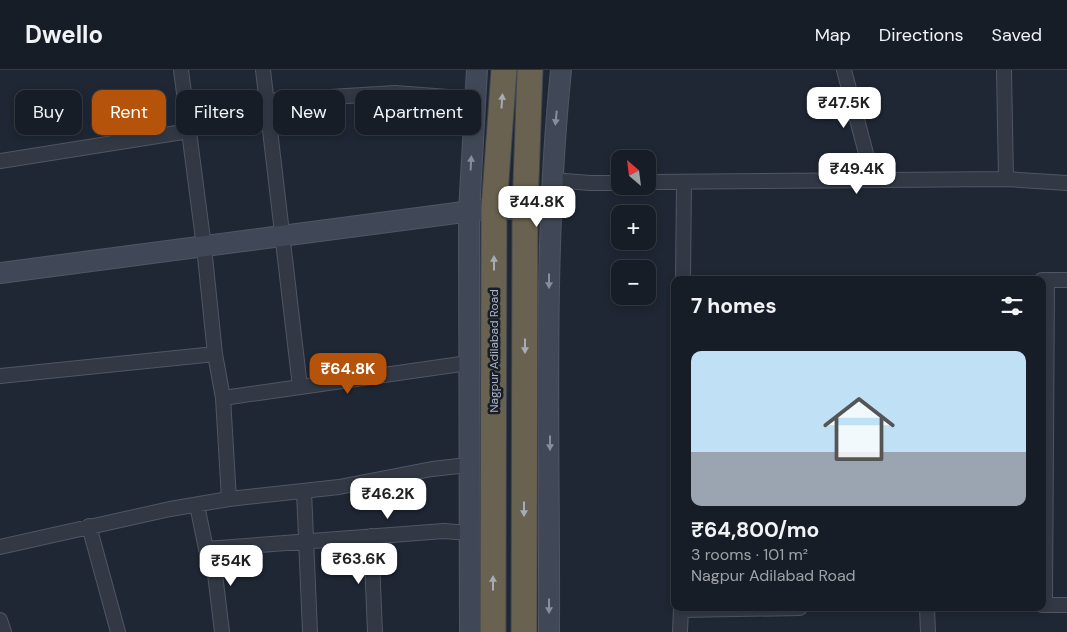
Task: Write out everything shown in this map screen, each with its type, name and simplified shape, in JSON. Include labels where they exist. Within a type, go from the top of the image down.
[{"type":"highway","name":"Nagpur Adilabad Road","points":[[493,632],[494,208],[504,70]]},
{"type":"highway","points":[[524,632],[525,209],[530,70]]},
{"type":"street","points":[[181,70],[184,90]]},
{"type":"street","points":[[263,70],[300,387]]},
{"type":"street","points":[[476,90],[477,70]]},
{"type":"street","points":[[549,632],[551,211],[562,70]]},
{"type":"street","points":[[844,70],[873,180]]},
{"type":"street","points":[[1004,70],[1006,179]]},
{"type":"street","points":[[266,101],[355,95]]},
{"type":"street","points":[[0,161],[176,133]]},
{"type":"street","points":[[190,135],[204,246],[215,354],[223,398],[229,499]]},
{"type":"street","points":[[470,632],[468,363],[469,212],[473,135]]},
{"type":"street","points":[[656,182],[1006,179],[1067,183]]},
{"type":"street","points":[[553,180],[611,183]]},
{"type":"street","points":[[683,276],[684,182]]},
{"type":"street","points":[[0,273],[494,208],[551,211]]},
{"type":"street","points":[[1046,280],[1067,280]]},
{"type":"street","points":[[0,376],[215,354]]},
{"type":"street","points":[[223,398],[468,363]]},
{"type":"street","points":[[0,548],[89,526],[229,499],[339,487],[432,469],[468,466]]},
{"type":"street","points":[[304,491],[310,632]]},
{"type":"street","points":[[198,505],[206,549],[215,574],[222,632]]},
{"type":"street","points":[[89,526],[118,632]]},
{"type":"street","points":[[206,549],[444,531],[469,533]]},
{"type":"street","points":[[371,536],[375,632]]},
{"type":"street","points":[[1046,605],[1067,605]]},
{"type":"street","points":[[680,611],[680,632]]},
{"type":"street","points":[[927,611],[928,632]]},
{"type":"street","points":[[0,620],[4,632]]}]
